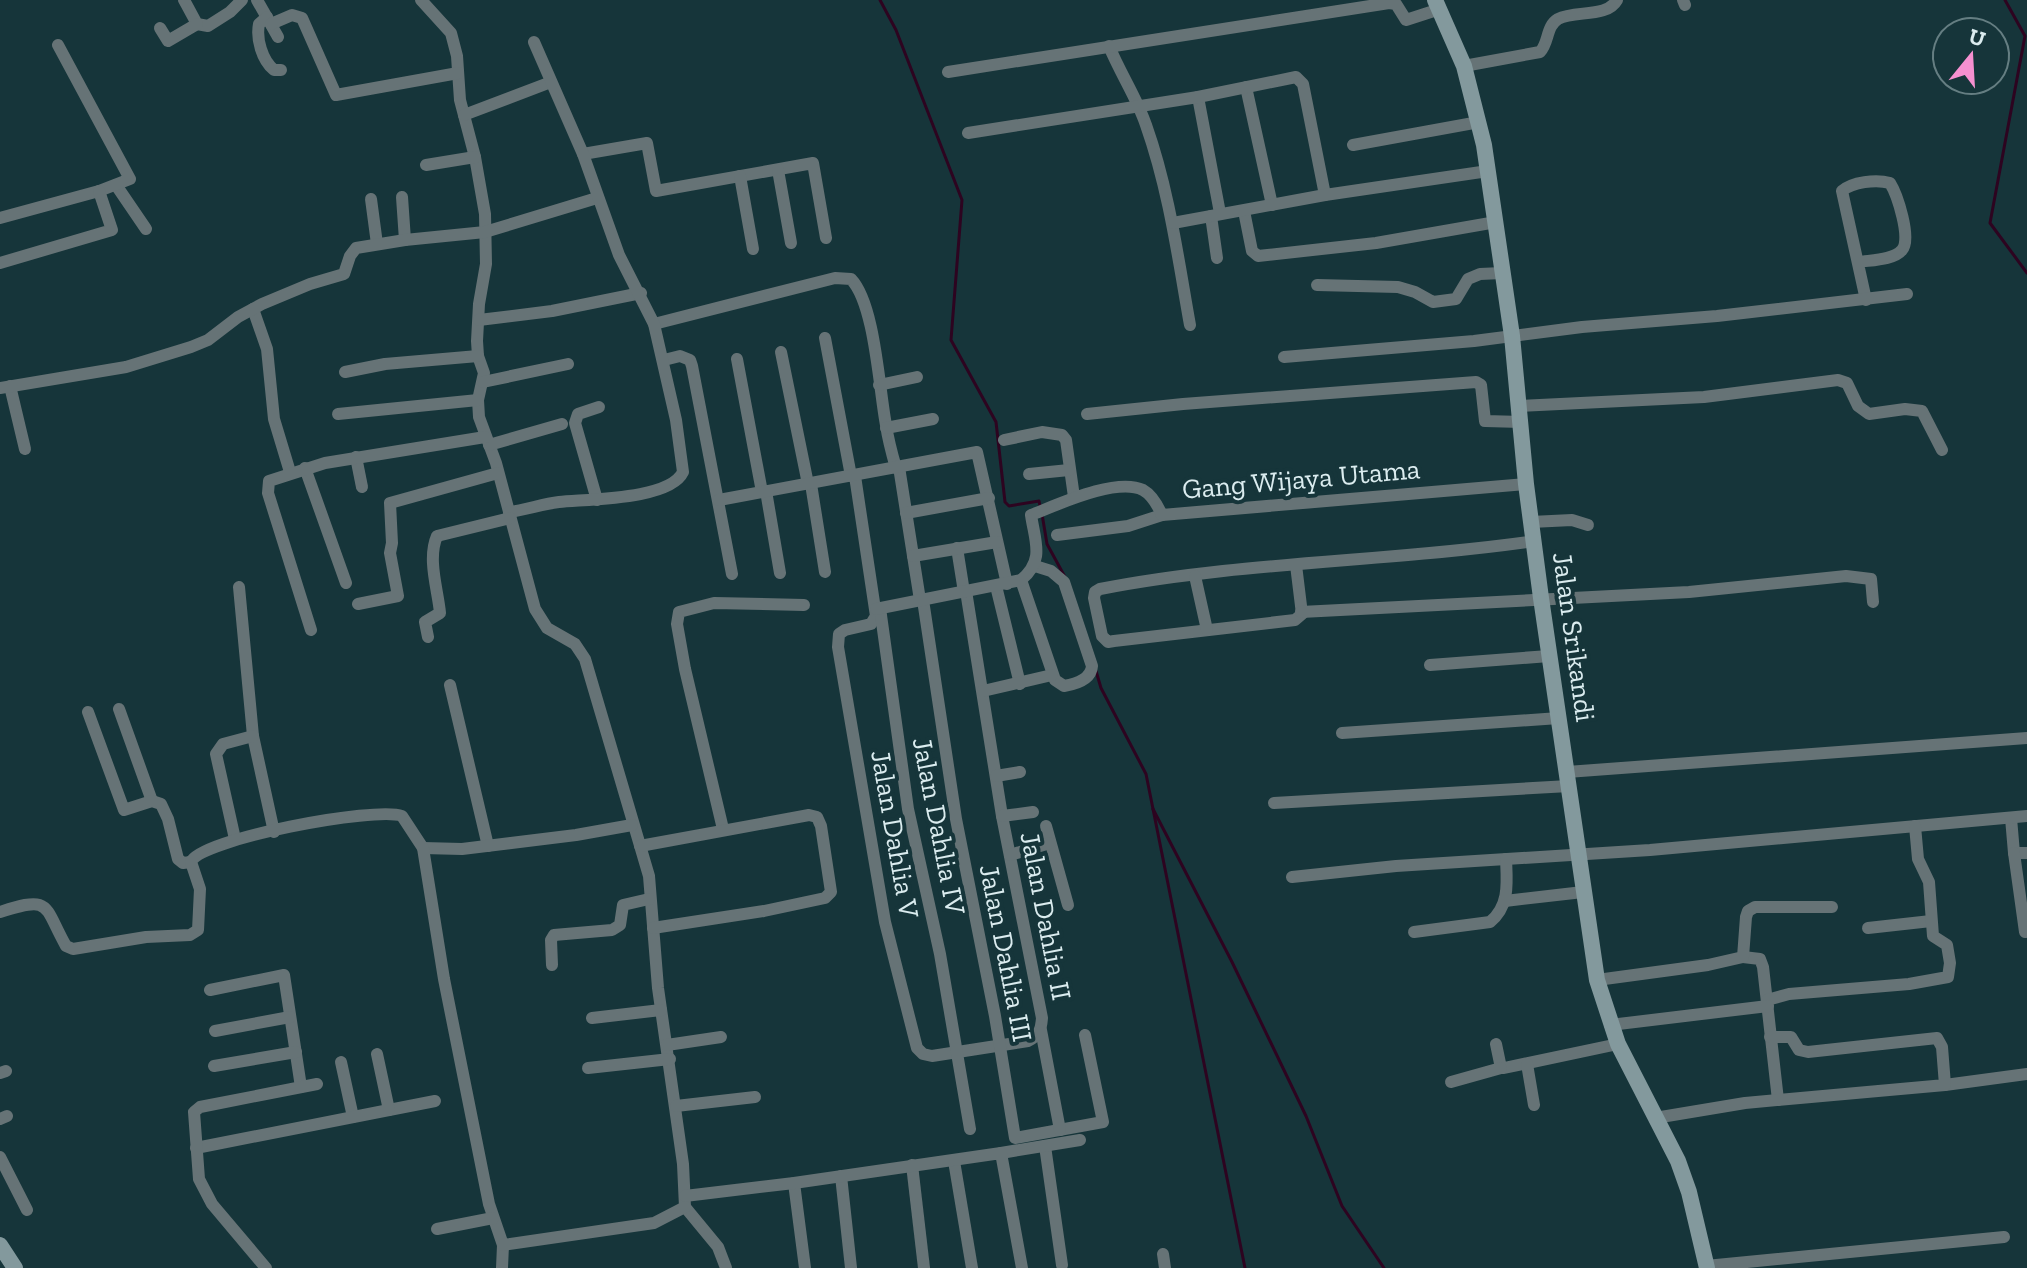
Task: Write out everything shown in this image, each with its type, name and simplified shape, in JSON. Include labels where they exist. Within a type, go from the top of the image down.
[{"type":"street","points":[[184,0],[197,24]]},
{"type":"street","points":[[160,28],[168,41],[197,24],[208,26],[242,0]]},
{"type":"street","points":[[257,0],[278,37]]},
{"type":"street","points":[[421,0],[451,33],[464,115],[475,157],[486,264],[479,320],[478,356],[484,373],[478,400],[479,417],[498,473],[527,583],[541,619],[551,631],[580,649],[585,659],[649,876],[661,1010],[676,1106],[685,1201],[718,1247],[726,1268]]},
{"type":"street","points":[[1464,66],[1540,52],[1553,24],[1559,19],[1610,8],[1617,0]]},
{"type":"street","points":[[948,72],[1389,3],[1396,4],[1406,20],[1437,5]]},
{"type":"street","name":"Jalan Srikandi","points":[[1437,5],[1464,66],[1488,171],[1512,336],[1541,598],[1597,980],[1618,1044],[1678,1161],[1689,1192],[1706,1267]]},
{"type":"street","points":[[281,70],[274,70],[268,65],[259,41],[259,24],[292,15],[302,18],[333,92],[339,95],[458,73]]},
{"type":"street","points":[[428,637],[425,622],[440,613],[434,562],[437,536],[558,502],[643,493],[681,477],[683,457],[654,324],[641,293],[619,255],[583,154],[534,42]]},
{"type":"street","points":[[0,218],[99,191],[130,179],[58,45]]},
{"type":"street","points":[[1109,46],[1121,76],[1139,107],[1173,223],[1190,325]]},
{"type":"street","points":[[968,133],[1198,97],[1296,77],[1302,81],[1325,195]]},
{"type":"street","points":[[464,115],[551,82]]},
{"type":"street","points":[[1246,87],[1272,205]]},
{"type":"street","points":[[1198,97],[1216,214],[1217,258]]},
{"type":"street","points":[[1353,145],[1479,122]]},
{"type":"street","points":[[583,154],[647,143],[656,191],[813,163],[826,238]]},
{"type":"street","points":[[426,165],[475,157]]},
{"type":"street","points":[[778,170],[791,243]]},
{"type":"street","points":[[1173,223],[1325,195],[1488,171]]},
{"type":"street","points":[[740,176],[753,249]]},
{"type":"street","points":[[1859,262],[1895,255],[1904,249],[1904,225],[1890,183],[1850,185],[1842,191],[1866,300]]},
{"type":"street","points":[[116,185],[146,229]]},
{"type":"street","points":[[0,263],[112,230],[99,191]]},
{"type":"street","points":[[402,197],[405,240]]},
{"type":"street","points":[[25,449],[5,387],[126,367],[191,347],[208,340],[253,309],[310,284],[344,274],[354,249],[485,232],[597,198]]},
{"type":"street","points":[[371,199],[377,244]]},
{"type":"street","points":[[1244,211],[1252,251],[1258,256],[1376,243],[1496,222]]},
{"type":"street","points":[[1317,285],[1398,287],[1440,302],[1456,299],[1473,276],[1502,273]]},
{"type":"street","name":"Jalan Dahlia III","points":[[654,324],[835,278],[851,279],[858,288],[869,321],[886,428],[906,513],[956,819],[1015,1138]]},
{"type":"street","points":[[479,320],[552,311],[641,293]]},
{"type":"street","points":[[1284,357],[1717,316],[1907,294]]},
{"type":"street","points":[[253,309],[267,349],[274,419],[290,472]]},
{"type":"street","name":"Jalan Dahlia IV","points":[[825,338],[878,608],[908,809],[935,929],[970,1129]]},
{"type":"street","points":[[781,352],[810,484],[825,572]]},
{"type":"street","points":[[345,372],[385,364],[478,356]]},
{"type":"street","points":[[664,360],[680,356],[690,360],[692,366],[732,574]]},
{"type":"street","points":[[737,359],[780,573]]},
{"type":"street","points":[[483,382],[568,364]]},
{"type":"street","points":[[879,385],[917,377]]},
{"type":"street","points":[[1087,414],[1476,382],[1481,385],[1485,421],[1521,414],[1704,397],[1838,380],[1847,383],[1858,406],[1869,414],[1905,409],[1922,411],[1942,450]]},
{"type":"street","points":[[338,414],[478,400]]},
{"type":"street","points":[[597,500],[575,423],[578,414],[599,407]]},
{"type":"street","points":[[886,428],[933,419]]},
{"type":"street","points":[[311,630],[268,493],[269,481],[290,472],[356,457],[487,441],[562,424]]},
{"type":"street","points":[[1004,440],[1049,431],[1062,435],[1066,440],[1074,497]]},
{"type":"street","points":[[719,500],[977,452],[989,498],[1001,585],[1020,684]]},
{"type":"street","points":[[356,457],[362,487]]},
{"type":"street","points":[[305,468],[346,583]]},
{"type":"street","points":[[1029,474],[1069,470]]},
{"type":"street","points":[[358,604],[398,596],[390,553],[390,503],[498,473]]},
{"type":"street","name":"Gang Wijaya Utama","points":[[1035,566],[1037,554],[1031,515],[1089,492],[1135,488],[1145,491],[1162,515],[1526,484]]},
{"type":"street","points":[[906,513],[989,498]]},
{"type":"street","points":[[1057,535],[1128,526],[1162,515]]},
{"type":"street","points":[[1531,522],[1572,520],[1588,525]]},
{"type":"street","points":[[1296,565],[1301,612],[1295,620],[1108,642],[1102,636],[1095,592],[1130,583],[1296,565],[1535,541]]},
{"type":"street","points":[[913,556],[997,542]]},
{"type":"street","name":"Jalan Dahlia II","points":[[957,548],[1002,816],[1042,1018],[1041,1030],[1028,1041],[957,1052]]},
{"type":"street","points":[[878,608],[1021,580],[1035,566],[1051,571],[1064,582],[1092,666],[1089,676],[1073,685],[1061,684],[1052,675],[1021,580]]},
{"type":"street","points":[[1195,576],[1207,630]]},
{"type":"street","points":[[1301,612],[1689,592],[1846,576],[1871,579],[1873,602]]},
{"type":"street","points":[[239,587],[253,736],[274,832]]},
{"type":"street","points":[[723,829],[685,669],[677,624],[679,612],[714,603],[804,605]]},
{"type":"street","name":"Jalan Dahlia V","points":[[878,608],[871,624],[845,630],[838,639],[872,851],[891,949],[917,1048],[923,1054],[932,1056],[957,1052]]},
{"type":"street","points":[[1430,665],[1549,656]]},
{"type":"street","points":[[983,691],[1052,675]]},
{"type":"street","points":[[450,685],[488,846]]},
{"type":"street","points":[[119,709],[152,801]]},
{"type":"street","points":[[88,712],[124,810],[152,801],[161,804],[178,859],[183,863],[191,862],[198,853],[235,839],[319,821],[396,814],[408,823],[423,848],[444,979],[493,1218],[503,1245],[502,1268]]},
{"type":"street","points":[[1342,733],[1559,718]]},
{"type":"street","points":[[235,839],[216,754],[223,744],[253,736]]},
{"type":"street","points":[[1274,803],[2027,738]]},
{"type":"street","points":[[996,776],[1020,772]]},
{"type":"street","name":"Jalan Dahlia II","points":[[1002,816],[1033,812]]},
{"type":"street","points":[[640,846],[809,815],[817,817],[829,877],[830,896],[764,911],[653,928]]},
{"type":"street","points":[[1292,877],[1396,866],[1578,856],[2027,816]]},
{"type":"street","points":[[2011,818],[2021,853],[2025,932]]},
{"type":"street","points":[[423,848],[448,850],[488,846],[632,825]]},
{"type":"street","points":[[1046,826],[1068,905]]},
{"type":"street","points":[[1610,1025],[1767,1003],[1801,993],[1946,978],[1950,971],[1947,945],[1933,936],[1929,882],[1918,859],[1915,826]]},
{"type":"street","points":[[1010,855],[1050,843]]},
{"type":"street","points":[[1414,932],[1490,922],[1498,915],[1505,901],[1506,859]]},
{"type":"street","points":[[0,912],[23,904],[43,906],[50,912],[66,946],[73,949],[146,937],[190,935],[198,930],[200,889],[191,862]]},
{"type":"street","points":[[1505,901],[1583,892]]},
{"type":"street","points":[[552,965],[551,940],[554,935],[612,930],[620,925],[623,905],[649,899]]},
{"type":"street","points":[[1743,957],[1746,917],[1750,909],[1832,907]]},
{"type":"street","points":[[1868,928],[1931,921]]},
{"type":"street","points":[[1597,980],[1708,965],[1743,957],[1760,959],[1778,1100]]},
{"type":"street","points":[[210,990],[284,975],[301,1087]]},
{"type":"street","points":[[592,1018],[661,1010]]},
{"type":"street","points":[[215,1031],[290,1017]]},
{"type":"street","points":[[1041,1030],[1060,1130]]},
{"type":"street","points":[[997,1149],[1015,1138],[1103,1122],[1085,1035]]},
{"type":"street","points":[[667,1045],[721,1037]]},
{"type":"street","points":[[1770,1037],[1791,1037],[1799,1050],[1808,1052],[1937,1038],[1942,1047],[1945,1085]]},
{"type":"street","points":[[1496,1044],[1501,1068]]},
{"type":"street","points":[[1451,1082],[1501,1068],[1618,1044]]},
{"type":"street","points":[[214,1066],[296,1052]]},
{"type":"street","points":[[377,1054],[389,1110]]},
{"type":"street","points":[[588,1068],[670,1059]]},
{"type":"street","points":[[341,1062],[353,1117]]},
{"type":"street","points":[[1527,1064],[1534,1105]]},
{"type":"street","points":[[1655,1118],[1778,1100],[1945,1085],[2027,1074]]},
{"type":"street","points":[[266,1268],[210,1201],[199,1179],[194,1117],[197,1109],[317,1084]]},
{"type":"street","points":[[676,1106],[755,1097]]},
{"type":"street","points":[[196,1148],[435,1101]]},
{"type":"street","points":[[503,1245],[654,1223],[685,1201],[954,1161],[997,1149],[1080,1140]]},
{"type":"street","points":[[1045,1146],[1062,1265]]},
{"type":"street","points":[[997,1149],[1022,1268]]},
{"type":"street","points":[[0,1157],[27,1210]]},
{"type":"street","points":[[954,1161],[972,1268]]},
{"type":"street","points":[[912,1165],[924,1268]]},
{"type":"street","points":[[841,1176],[851,1268]]},
{"type":"street","points":[[794,1183],[805,1268]]},
{"type":"street","points":[[437,1229],[493,1218]]},
{"type":"street","points":[[1706,1267],[2004,1237]]},
{"type":"street","points":[[0,1245],[15,1268]]},
{"type":"street","points":[[1163,1254],[1165,1268]]},
{"type":"waterway","points":[[880,0],[896,30],[962,200],[951,340],[996,422],[1005,502],[1009,506],[1039,501],[1040,506]]},
{"type":"waterway","points":[[2005,0],[2025,36],[1990,223],[2027,273]]},
{"type":"waterway","points":[[1042,514],[1047,544],[1065,577]]},
{"type":"waterway","points":[[1096,671],[1101,688],[1146,774],[1245,1268]]},
{"type":"waterway","points":[[1153,809],[1232,962],[1306,1116],[1342,1206],[1384,1268]]}]
